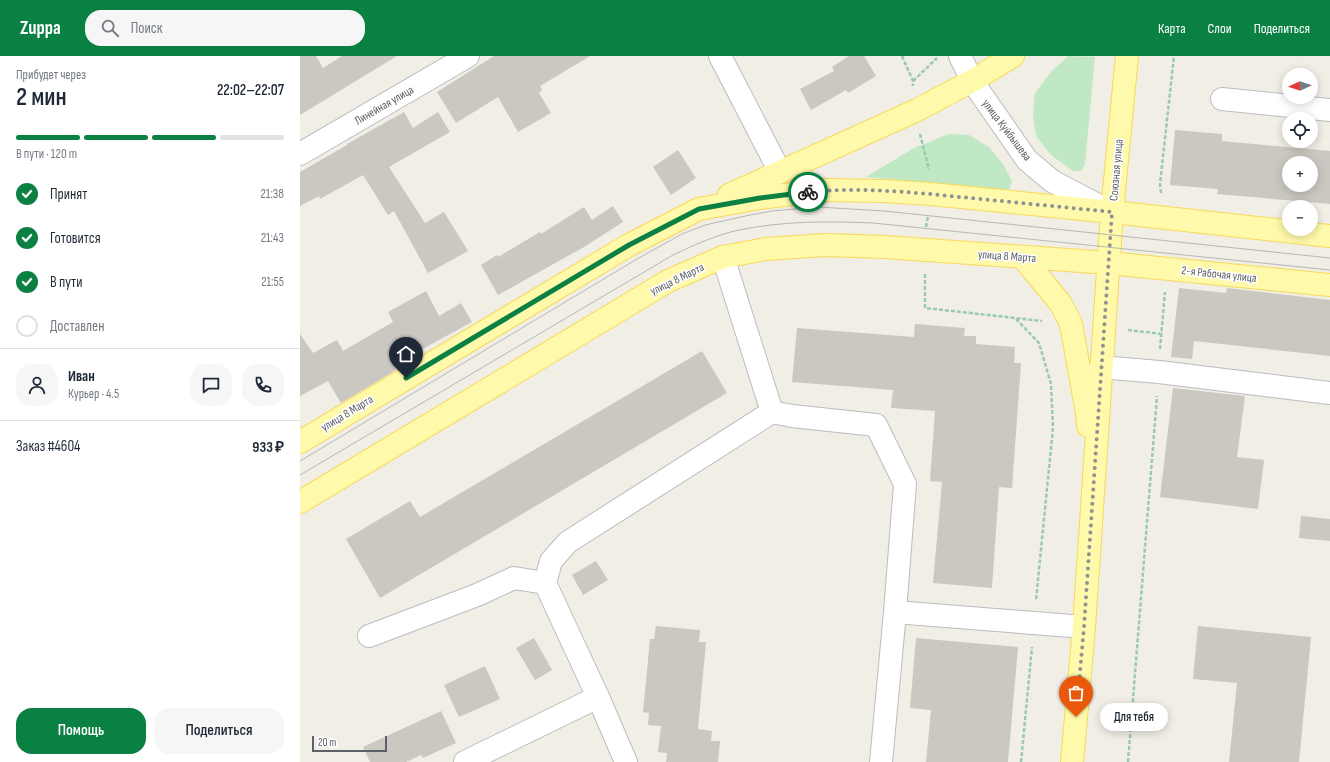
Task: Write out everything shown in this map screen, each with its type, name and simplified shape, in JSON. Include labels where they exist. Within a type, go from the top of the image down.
[{"type":"main road","name":"Союзная улица","points":[[1072,762],[1084,627],[1112,212],[1127,56]]},
{"type":"main road","points":[[699,209],[915,112],[972,81],[1011,57]]},
{"type":"main road","name":"улица 8 Марта","points":[[300,442],[629,245],[699,209],[760,198],[826,190],[930,194],[1112,212]]},
{"type":"main road","points":[[1112,212],[1330,236]]},
{"type":"main road","name":"улица 8 Марта","points":[[300,502],[668,281],[723,257],[766,249],[826,245],[885,247],[1109,263]]},
{"type":"main road","points":[[1023,258],[1061,304],[1071,324],[1087,413],[1091,516]]},
{"type":"main road","name":"2-я Рабочая улица","points":[[1109,263],[1330,285]]},
{"type":"street","name":"Линейная улица","points":[[300,154],[468,56]]},
{"type":"street","points":[[720,56],[780,172]]},
{"type":"street","name":"улица Куйбышева","points":[[960,56],[972,81],[1027,160],[1052,182],[1112,212]]},
{"type":"street","points":[[1222,99],[1330,110]]},
{"type":"street","points":[[723,257],[772,412]]},
{"type":"street","points":[[1101,367],[1159,372],[1330,393]]},
{"type":"street","points":[[626,762],[598,697],[545,583],[550,561],[568,542],[772,412],[792,416],[876,425],[905,484],[896,612],[880,762]]},
{"type":"street","points":[[369,636],[477,595],[514,578],[545,583]]},
{"type":"street","points":[[896,612],[1084,627]]},
{"type":"street","points":[[465,762],[598,697]]},
{"type":"path","points":[[902,56],[913,81],[939,56]]},
{"type":"path","points":[[1163,198],[1160,184],[1174,56]]},
{"type":"path","points":[[1128,762],[1166,289]]},
{"type":"path","points":[[1016,318],[1039,344],[1051,384],[1053,428],[1021,762]]},
{"type":"green space","points":[[1068,56],[1095,57],[1085,164],[1081,171],[1073,171],[1051,155],[1036,136],[1033,114],[1035,93],[1051,72]]},
{"type":"green space","points":[[949,134],[969,135],[989,147],[1003,164],[1012,181],[1009,190],[866,177],[914,148]]},
{"type":"building","points":[[300,56],[316,56],[323,68],[342,56],[397,56],[300,115]]},
{"type":"building","points":[[494,56],[590,56],[540,86],[542,90],[539,93],[551,113],[518,132],[498,97],[456,123],[437,92]]},
{"type":"building","points":[[849,56],[864,56],[876,76],[848,93],[846,90],[811,110],[800,89],[834,71],[832,67]]},
{"type":"building","points":[[404,112],[413,128],[438,112],[450,132],[389,167],[425,223],[444,212],[468,251],[428,273],[394,211],[388,215],[363,175],[320,199],[319,196],[300,206],[300,172]]},
{"type":"building","points":[[1175,130],[1222,134],[1222,141],[1282,147],[1282,148],[1330,151],[1330,204],[1318,203],[1318,200],[1285,200],[1217,194],[1218,189],[1170,185]]},
{"type":"building","points":[[678,150],[696,178],[671,195],[653,167]]},
{"type":"building","points":[[613,206],[623,222],[584,247],[498,295],[481,265],[497,255],[498,257],[540,232],[541,234],[584,207],[592,220]]},
{"type":"building","points":[[1179,288],[1226,293],[1227,288],[1330,300],[1330,356],[1194,341],[1192,359],[1171,357]]},
{"type":"building","points":[[426,291],[439,316],[461,303],[472,322],[417,352],[391,373],[341,403],[328,381],[300,396],[300,334],[313,353],[337,340],[343,351],[393,322],[388,312]]},
{"type":"building","points":[[915,324],[965,328],[964,336],[976,336],[976,344],[1015,347],[1014,363],[1021,363],[1012,488],[999,487],[992,588],[933,583],[942,482],[930,481],[935,411],[891,408],[893,390],[792,382],[797,328],[914,337]]},
{"type":"building","points":[[702,351],[727,393],[380,598],[346,539],[410,501],[420,517]]},
{"type":"building","points":[[1173,388],[1245,396],[1237,457],[1264,460],[1258,509],[1160,497]]},
{"type":"building","points":[[1301,516],[1330,519],[1330,541],[1299,538]]},
{"type":"building","points":[[596,561],[608,580],[583,595],[572,575]]},
{"type":"building","points":[[656,626],[700,630],[699,642],[706,642],[698,729],[712,731],[711,741],[720,741],[718,762],[666,762],[667,753],[658,752],[661,726],[648,725],[649,713],[643,712],[650,639],[654,639]]},
{"type":"building","points":[[1198,626],[1311,637],[1299,762],[1229,762],[1237,683],[1193,679]]},
{"type":"building","points":[[534,638],[552,670],[535,680],[516,648]]},
{"type":"building","points":[[916,638],[1018,647],[1008,762],[926,762],[931,710],[910,708]]},
{"type":"building","points":[[485,666],[500,699],[459,717],[444,685]]},
{"type":"building","points":[[441,711],[456,743],[423,758],[421,755],[406,762],[370,762],[363,747]]},
{"type":"tram line","points":[[300,461],[637,259],[682,234],[705,225],[750,215],[772,211],[818,207],[884,211],[1330,258]]},
{"type":"tram line","points":[[300,475],[673,255],[714,237],[739,230],[806,222],[873,223],[1330,270]]},
{"type":"way so far","points":[[808,192],[826,190],[930,194],[1112,212],[1112,235],[1101,367],[1084,627],[1076,717]]},
{"type":"place","name":"Для тебя","points":[[1076,717]]},
{"type":"route","points":[[406,378],[629,245],[699,209],[760,198],[808,192]]}]
